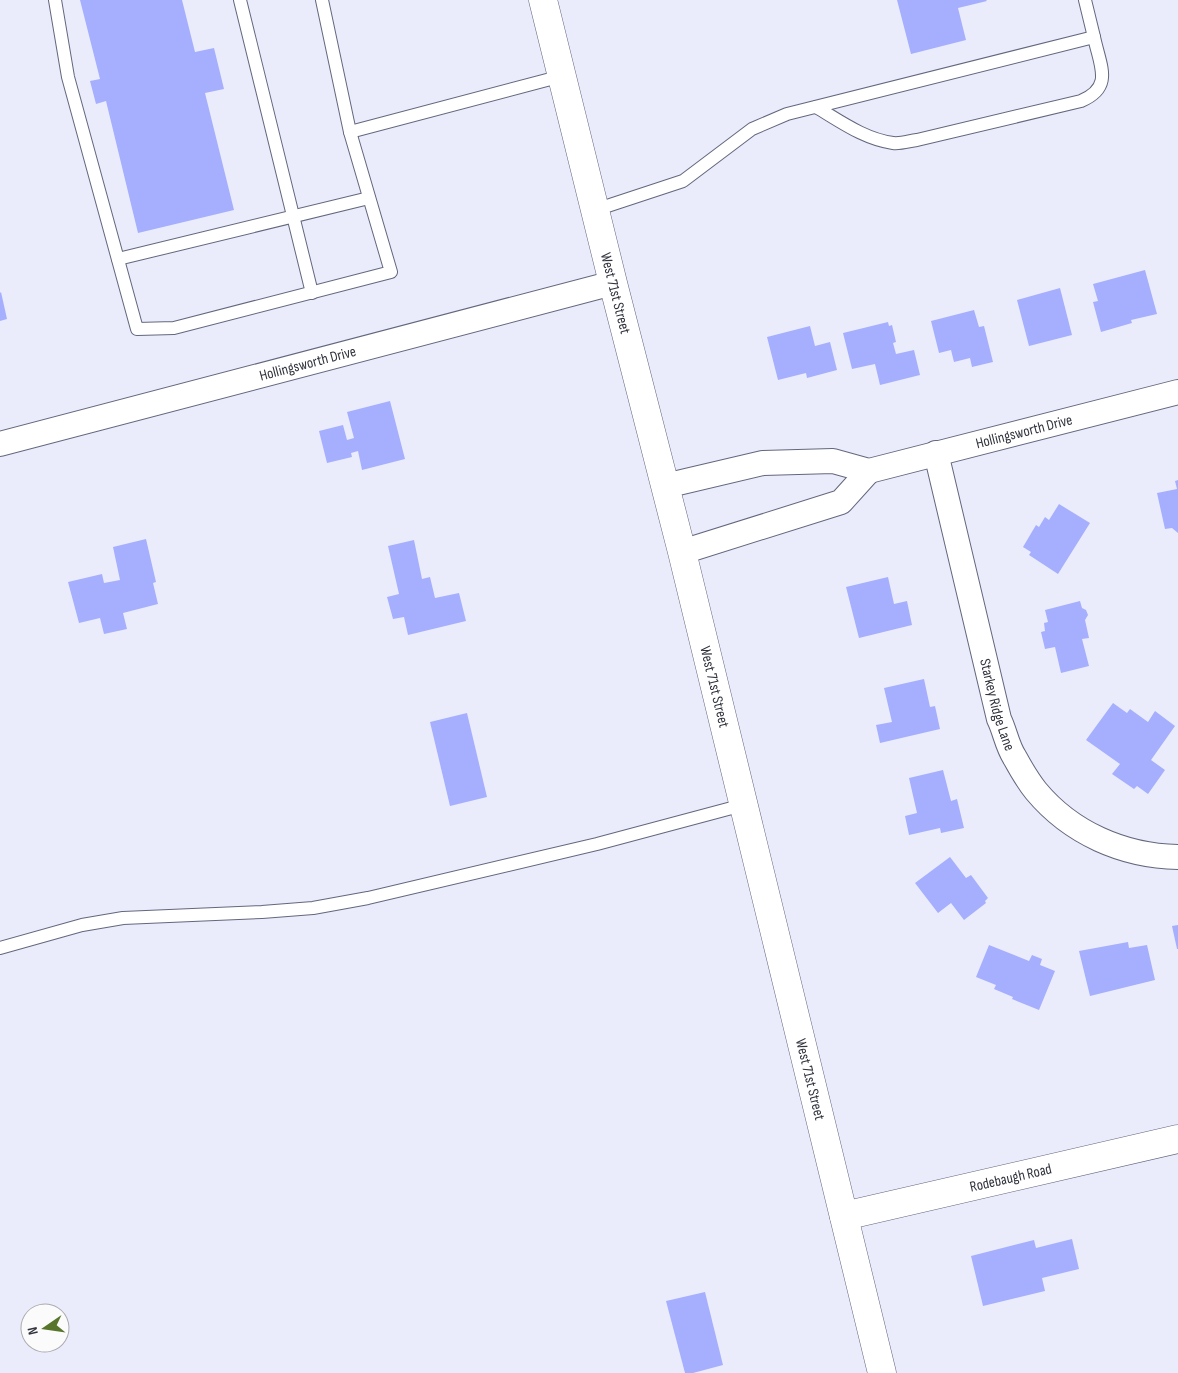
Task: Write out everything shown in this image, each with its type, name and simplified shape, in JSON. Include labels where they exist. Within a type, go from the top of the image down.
[{"type":"main road","name":"West 71st Street","points":[[543,0],[682,552],[882,1373]]},
{"type":"main road","name":"Rodebaugh Road","points":[[844,1216],[1178,1139]]},
{"type":"street","name":"Hollingsworth Drive","points":[[0,444],[613,283]]},
{"type":"street","name":"Hollingsworth Drive","points":[[869,471],[1178,392]]},
{"type":"street","name":"Starkey Ridge Lane","points":[[936,453],[999,719],[1014,757],[1036,791],[1060,815],[1081,830],[1116,847],[1154,855],[1178,857]]},
{"type":"street","points":[[665,486],[763,463],[833,461],[869,471],[841,502],[682,552]]},
{"type":"lane","points":[[55,0],[68,77],[137,329],[174,328],[391,272],[350,132],[322,0]]},
{"type":"lane","points":[[240,0],[312,293]]},
{"type":"lane","points":[[816,106],[857,131],[872,138],[895,144],[1080,101],[1093,96],[1099,90],[1103,80],[1085,0]]},
{"type":"lane","points":[[595,210],[684,181],[752,129],[787,114],[1094,37]]},
{"type":"lane","points":[[350,132],[562,76]]},
{"type":"lane","points":[[118,258],[369,198]]},
{"type":"lane","points":[[0,948],[82,925],[123,918],[313,908],[368,898],[588,846],[744,805]]},
{"type":"building","points":[[80,0],[182,0],[195,52],[214,48],[224,89],[205,93],[234,210],[138,233],[106,101],[96,104],[90,81],[100,79]]},
{"type":"building","points":[[897,0],[987,1],[958,8],[966,40],[911,54]]},
{"type":"building","points":[[1145,270],[1157,314],[1131,320],[1132,323],[1101,332],[1093,302],[1098,301],[1093,284]]},
{"type":"building","points":[[1060,288],[1072,335],[1029,346],[1017,300]]},
{"type":"building","points":[[0,293],[7,319],[0,321]]},
{"type":"building","points":[[974,310],[979,327],[984,326],[993,362],[972,367],[970,358],[954,362],[951,350],[939,353],[931,321]]},
{"type":"building","points":[[888,322],[889,326],[892,325],[896,342],[893,343],[896,354],[914,350],[920,375],[880,385],[875,364],[852,369],[843,333]]},
{"type":"building","points":[[810,326],[815,346],[830,342],[837,370],[807,378],[806,373],[778,380],[767,337]]},
{"type":"building","points":[[390,401],[405,459],[362,470],[358,451],[351,453],[352,457],[327,463],[319,431],[343,425],[347,440],[354,438],[347,412]]},
{"type":"building","points":[[1178,480],[1178,533],[1172,528],[1165,529],[1157,493],[1177,489],[1175,481]]},
{"type":"building","points":[[1059,504],[1090,523],[1058,574],[1029,555],[1031,552],[1023,547],[1036,525],[1039,527],[1045,517],[1049,520]]},
{"type":"building","points":[[146,539],[156,582],[153,583],[158,604],[123,613],[127,629],[104,634],[100,618],[79,623],[68,582],[102,574],[104,583],[120,580],[113,547]]},
{"type":"building","points":[[414,540],[422,579],[430,577],[435,598],[459,593],[466,621],[408,635],[404,617],[393,619],[387,597],[399,594],[388,546]]},
{"type":"building","points":[[888,577],[894,604],[907,601],[912,625],[859,638],[846,587]]},
{"type":"building","points":[[1080,601],[1082,608],[1086,610],[1088,615],[1085,620],[1089,638],[1082,639],[1089,666],[1061,673],[1055,647],[1045,649],[1041,632],[1045,631],[1044,623],[1048,622],[1045,610]]},
{"type":"building","points":[[924,679],[930,707],[935,706],[940,729],[880,743],[876,725],[892,722],[884,688]]},
{"type":"building","points":[[1113,703],[1127,713],[1130,709],[1148,722],[1155,711],[1175,726],[1151,760],[1165,770],[1148,794],[1137,786],[1134,789],[1112,774],[1120,764],[1086,740]]},
{"type":"building","points":[[467,713],[487,797],[450,806],[430,722]]},
{"type":"building","points":[[943,770],[951,801],[957,799],[964,828],[941,833],[940,828],[909,835],[905,816],[917,813],[909,778]]},
{"type":"building","points":[[950,857],[966,878],[971,875],[988,898],[985,901],[986,903],[964,920],[951,903],[938,913],[915,883]]},
{"type":"building","points":[[1178,925],[1178,949],[1177,949],[1172,926]]},
{"type":"building","points":[[1128,942],[1129,948],[1147,945],[1155,980],[1090,996],[1079,951]]},
{"type":"building","points":[[989,945],[1029,961],[1032,955],[1042,959],[1040,965],[1055,971],[1039,1010],[1012,999],[1013,997],[994,989],[996,985],[976,977]]},
{"type":"building","points":[[1072,1239],[1079,1269],[1042,1278],[1045,1291],[983,1306],[971,1256],[1034,1240],[1036,1248]]},
{"type":"building","points":[[705,1292],[723,1365],[693,1373],[685,1373],[666,1301]]}]
